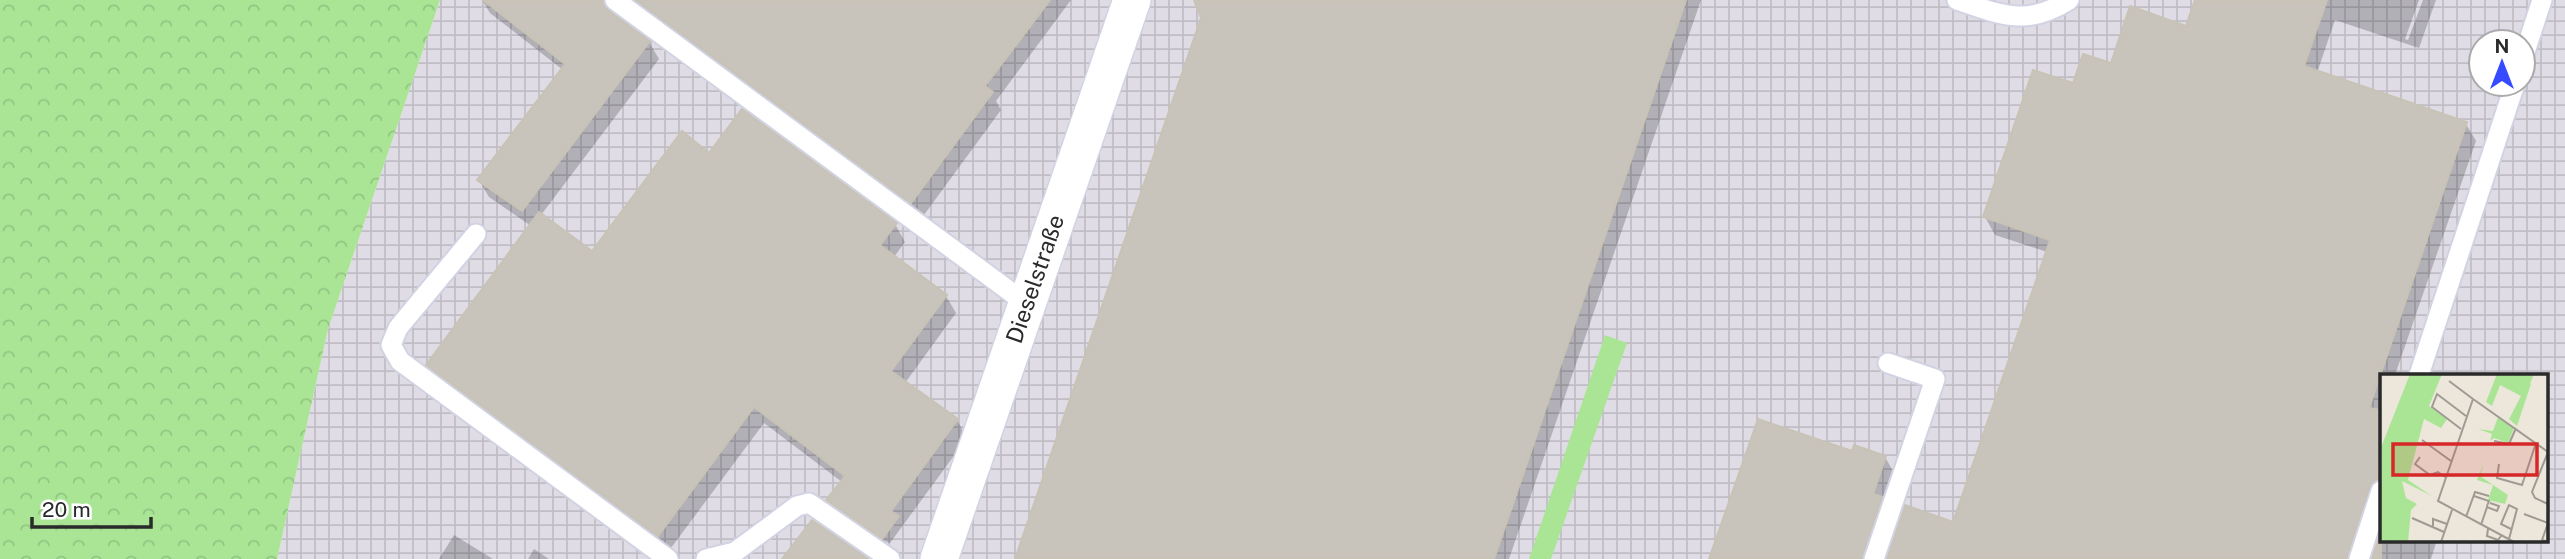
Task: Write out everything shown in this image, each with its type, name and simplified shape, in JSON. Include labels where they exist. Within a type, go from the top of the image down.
[{"type":"street","name":"Dieselstraße","points":[[939,559],[1132,0]]},
{"type":"lane","points":[[615,0],[1027,304]]},
{"type":"lane","points":[[1957,0],[2004,16],[2032,17],[2069,0]]},
{"type":"lane","points":[[2533,28],[2542,0]]},
{"type":"lane","points":[[2419,374],[2510,98]]},
{"type":"lane","points":[[476,234],[398,328],[391,345],[400,361],[661,557],[668,559]]},
{"type":"lane","points":[[1874,559],[1935,379],[1888,363]]},
{"type":"lane","points":[[2359,559],[2380,494]]},
{"type":"lane","points":[[706,559],[735,552],[797,506],[809,503],[890,559]]},
{"type":"shaded area","points":[[440,0],[2565,0],[2565,559],[277,559],[328,329]]},
{"type":"green space","points":[[0,0],[440,0],[328,329],[277,559],[0,559]]},
{"type":"green space","points":[[1605,335],[1627,343],[1551,559],[1529,559]]},
{"type":"building","points":[[483,0],[603,0],[608,10],[650,41],[522,211],[477,180],[565,64]]},
{"type":"building","points":[[636,0],[1050,0],[985,86],[993,92],[911,203]]},
{"type":"building","points":[[1194,0],[1686,0],[1494,559],[1015,559],[1201,18]]},
{"type":"building","points":[[2195,0],[2327,0],[2304,66],[2467,122],[2369,408],[2380,410],[2380,479],[2369,487],[2347,559],[1887,559],[1905,505],[1953,522],[2050,240],[1983,217],[2033,70],[2073,83],[2083,54],[2111,63],[2130,6],[2186,26]]},
{"type":"building","points":[[742,109],[897,223],[880,245],[947,295],[891,371],[958,419],[891,511],[899,516],[882,539],[826,500],[845,476],[754,407],[658,536],[426,365],[539,212],[592,251],[682,131],[709,153]]},
{"type":"building","points":[[1758,419],[1852,451],[1854,445],[1886,456],[1873,494],[1882,497],[1862,559],[1709,559]]},
{"type":"building","points":[[812,520],[867,558],[782,559]]},
{"type":"building","points":[[2380,533],[2381,559],[2372,559]]}]
